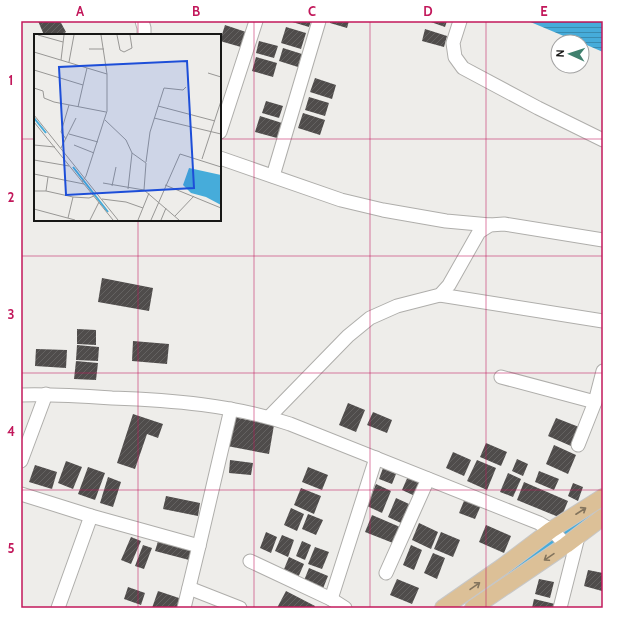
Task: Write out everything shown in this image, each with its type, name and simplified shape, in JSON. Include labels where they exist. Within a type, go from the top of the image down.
[{"type":"main road","points":[[473,608],[485,603],[562,536],[603,497]]},
{"type":"main road","points":[[443,608],[502,567],[603,517]]},
{"type":"street","points":[[142,21],[144,34]]},
{"type":"street","points":[[221,129],[256,21]]},
{"type":"street","points":[[273,176],[319,21]]},
{"type":"street","points":[[460,21],[453,43],[455,57],[463,68],[538,108],[603,140]]},
{"type":"street","points":[[221,158],[341,200],[383,210],[446,221],[490,226],[504,224],[603,240]]},
{"type":"street","points":[[440,295],[449,285],[479,232],[490,226]]},
{"type":"street","points":[[269,417],[348,336],[370,318],[397,306],[440,295],[603,321]]},
{"type":"street","points":[[578,445],[595,402],[603,371]]},
{"type":"street","points":[[501,377],[595,402]]},
{"type":"street","points":[[21,461],[46,394]]},
{"type":"street","points":[[21,395],[46,394],[147,399],[223,407],[269,417],[290,424],[539,523],[562,536],[560,608]]},
{"type":"street","points":[[184,608],[231,409]]},
{"type":"street","points":[[331,599],[376,458]]},
{"type":"street","points":[[386,573],[428,479]]},
{"type":"street","points":[[21,494],[90,516],[199,546]]},
{"type":"street","points":[[58,608],[90,516]]},
{"type":"street","points":[[250,561],[331,599],[345,608]]},
{"type":"street","points":[[189,588],[240,608]]},
{"type":"water","points":[[528,21],[603,21],[603,52],[590,46],[590,34],[559,34]]},
{"type":"building","points":[[38,21],[60,21],[66,32],[63,34],[44,34]]},
{"type":"building","points":[[289,21],[311,21],[309,27]]},
{"type":"building","points":[[330,21],[349,21],[347,28],[330,23]]},
{"type":"building","points":[[428,21],[447,21],[445,27]]},
{"type":"building","points":[[225,25],[246,32],[241,47],[221,41]]},
{"type":"building","points":[[286,27],[306,33],[301,49],[281,43]]},
{"type":"building","points":[[425,29],[447,36],[444,47],[422,41]]},
{"type":"building","points":[[259,41],[278,46],[274,58],[256,53]]},
{"type":"building","points":[[283,48],[302,54],[298,67],[279,61]]},
{"type":"building","points":[[256,57],[277,63],[273,77],[252,71]]},
{"type":"building","points":[[315,78],[336,85],[332,99],[310,92]]},
{"type":"building","points":[[309,97],[329,103],[325,116],[305,110]]},
{"type":"building","points":[[266,101],[283,106],[279,118],[262,113]]},
{"type":"building","points":[[303,113],[325,120],[320,135],[298,128]]},
{"type":"building","points":[[260,116],[282,123],[277,138],[255,132]]},
{"type":"building","points":[[102,278],[153,288],[149,311],[98,302]]},
{"type":"building","points":[[77,329],[96,330],[96,345],[77,344]]},
{"type":"building","points":[[133,341],[169,344],[167,364],[132,361]]},
{"type":"building","points":[[77,345],[99,347],[98,361],[76,360]]},
{"type":"building","points":[[36,349],[67,350],[66,368],[35,366]]},
{"type":"building","points":[[76,361],[98,363],[96,380],[74,379]]},
{"type":"building","points":[[348,403],[365,410],[356,432],[339,425]]},
{"type":"building","points":[[373,412],[392,420],[387,433],[367,425]]},
{"type":"building","points":[[133,414],[163,424],[158,438],[147,434],[135,469],[117,463]]},
{"type":"building","points":[[233,417],[274,425],[269,454],[227,446]]},
{"type":"building","points":[[556,418],[579,427],[571,446],[548,436]]},
{"type":"building","points":[[486,443],[507,452],[501,466],[480,457]]},
{"type":"building","points":[[554,445],[576,455],[568,474],[546,464]]},
{"type":"building","points":[[453,452],[471,460],[464,476],[446,468]]},
{"type":"building","points":[[517,459],[528,464],[523,476],[512,471]]},
{"type":"building","points":[[230,460],[253,463],[251,475],[229,473]]},
{"type":"building","points":[[477,460],[496,468],[487,490],[467,481]]},
{"type":"building","points":[[66,461],[82,467],[73,489],[58,483]]},
{"type":"building","points":[[35,465],[57,472],[52,489],[29,482]]},
{"type":"building","points":[[88,467],[105,473],[95,500],[78,494]]},
{"type":"building","points":[[308,467],[328,475],[322,490],[302,482]]},
{"type":"building","points":[[383,468],[396,474],[392,484],[379,479]]},
{"type":"building","points":[[539,471],[559,479],[554,490],[535,482]]},
{"type":"building","points":[[508,473],[521,479],[513,497],[500,492]]},
{"type":"building","points":[[409,474],[422,480],[415,496],[402,490]]},
{"type":"building","points":[[108,477],[121,482],[113,507],[100,503]]},
{"type":"building","points":[[524,482],[568,501],[561,518],[517,500]]},
{"type":"building","points":[[573,483],[583,487],[578,501],[568,496]]},
{"type":"building","points":[[376,484],[391,491],[382,513],[367,506]]},
{"type":"building","points":[[301,488],[321,496],[314,514],[294,505]]},
{"type":"building","points":[[166,496],[200,503],[198,516],[163,509]]},
{"type":"building","points":[[466,496],[482,503],[475,519],[459,513]]},
{"type":"building","points":[[396,498],[409,504],[401,523],[388,517]]},
{"type":"building","points":[[291,508],[304,514],[297,531],[284,525]]},
{"type":"building","points":[[308,514],[323,520],[316,535],[302,529]]},
{"type":"building","points":[[372,515],[400,527],[393,543],[365,532]]},
{"type":"building","points":[[419,523],[438,532],[431,549],[412,540]]},
{"type":"building","points":[[486,525],[511,536],[504,553],[479,542]]},
{"type":"building","points":[[266,532],[277,537],[271,553],[260,548]]},
{"type":"building","points":[[441,532],[460,540],[453,557],[434,549]]},
{"type":"building","points":[[282,535],[294,540],[288,557],[275,551]]},
{"type":"building","points":[[131,537],[141,541],[131,564],[121,560]]},
{"type":"building","points":[[159,538],[197,548],[193,561],[155,551]]},
{"type":"building","points":[[302,541],[311,545],[305,560],[296,556]]},
{"type":"building","points":[[143,545],[152,548],[144,569],[135,566]]},
{"type":"building","points":[[411,545],[422,550],[414,570],[403,565]]},
{"type":"building","points":[[315,547],[329,552],[322,569],[308,564]]},
{"type":"building","points":[[433,553],[445,558],[437,579],[424,573]]},
{"type":"building","points":[[289,557],[304,564],[297,580],[282,574]]},
{"type":"building","points":[[309,568],[328,576],[322,591],[303,583]]},
{"type":"building","points":[[588,570],[603,573],[602,591],[584,586]]},
{"type":"building","points":[[397,579],[419,588],[412,604],[390,595]]},
{"type":"building","points":[[539,579],[554,582],[550,598],[535,594]]},
{"type":"building","points":[[128,587],[145,593],[141,605],[124,599]]},
{"type":"building","points":[[158,591],[185,600],[182,608],[152,608]]},
{"type":"building","points":[[286,591],[315,606],[314,608],[277,608]]},
{"type":"building","points":[[534,599],[555,604],[554,608],[532,608]]},
{"type":"waterway","points":[[493,583],[601,507]]}]
